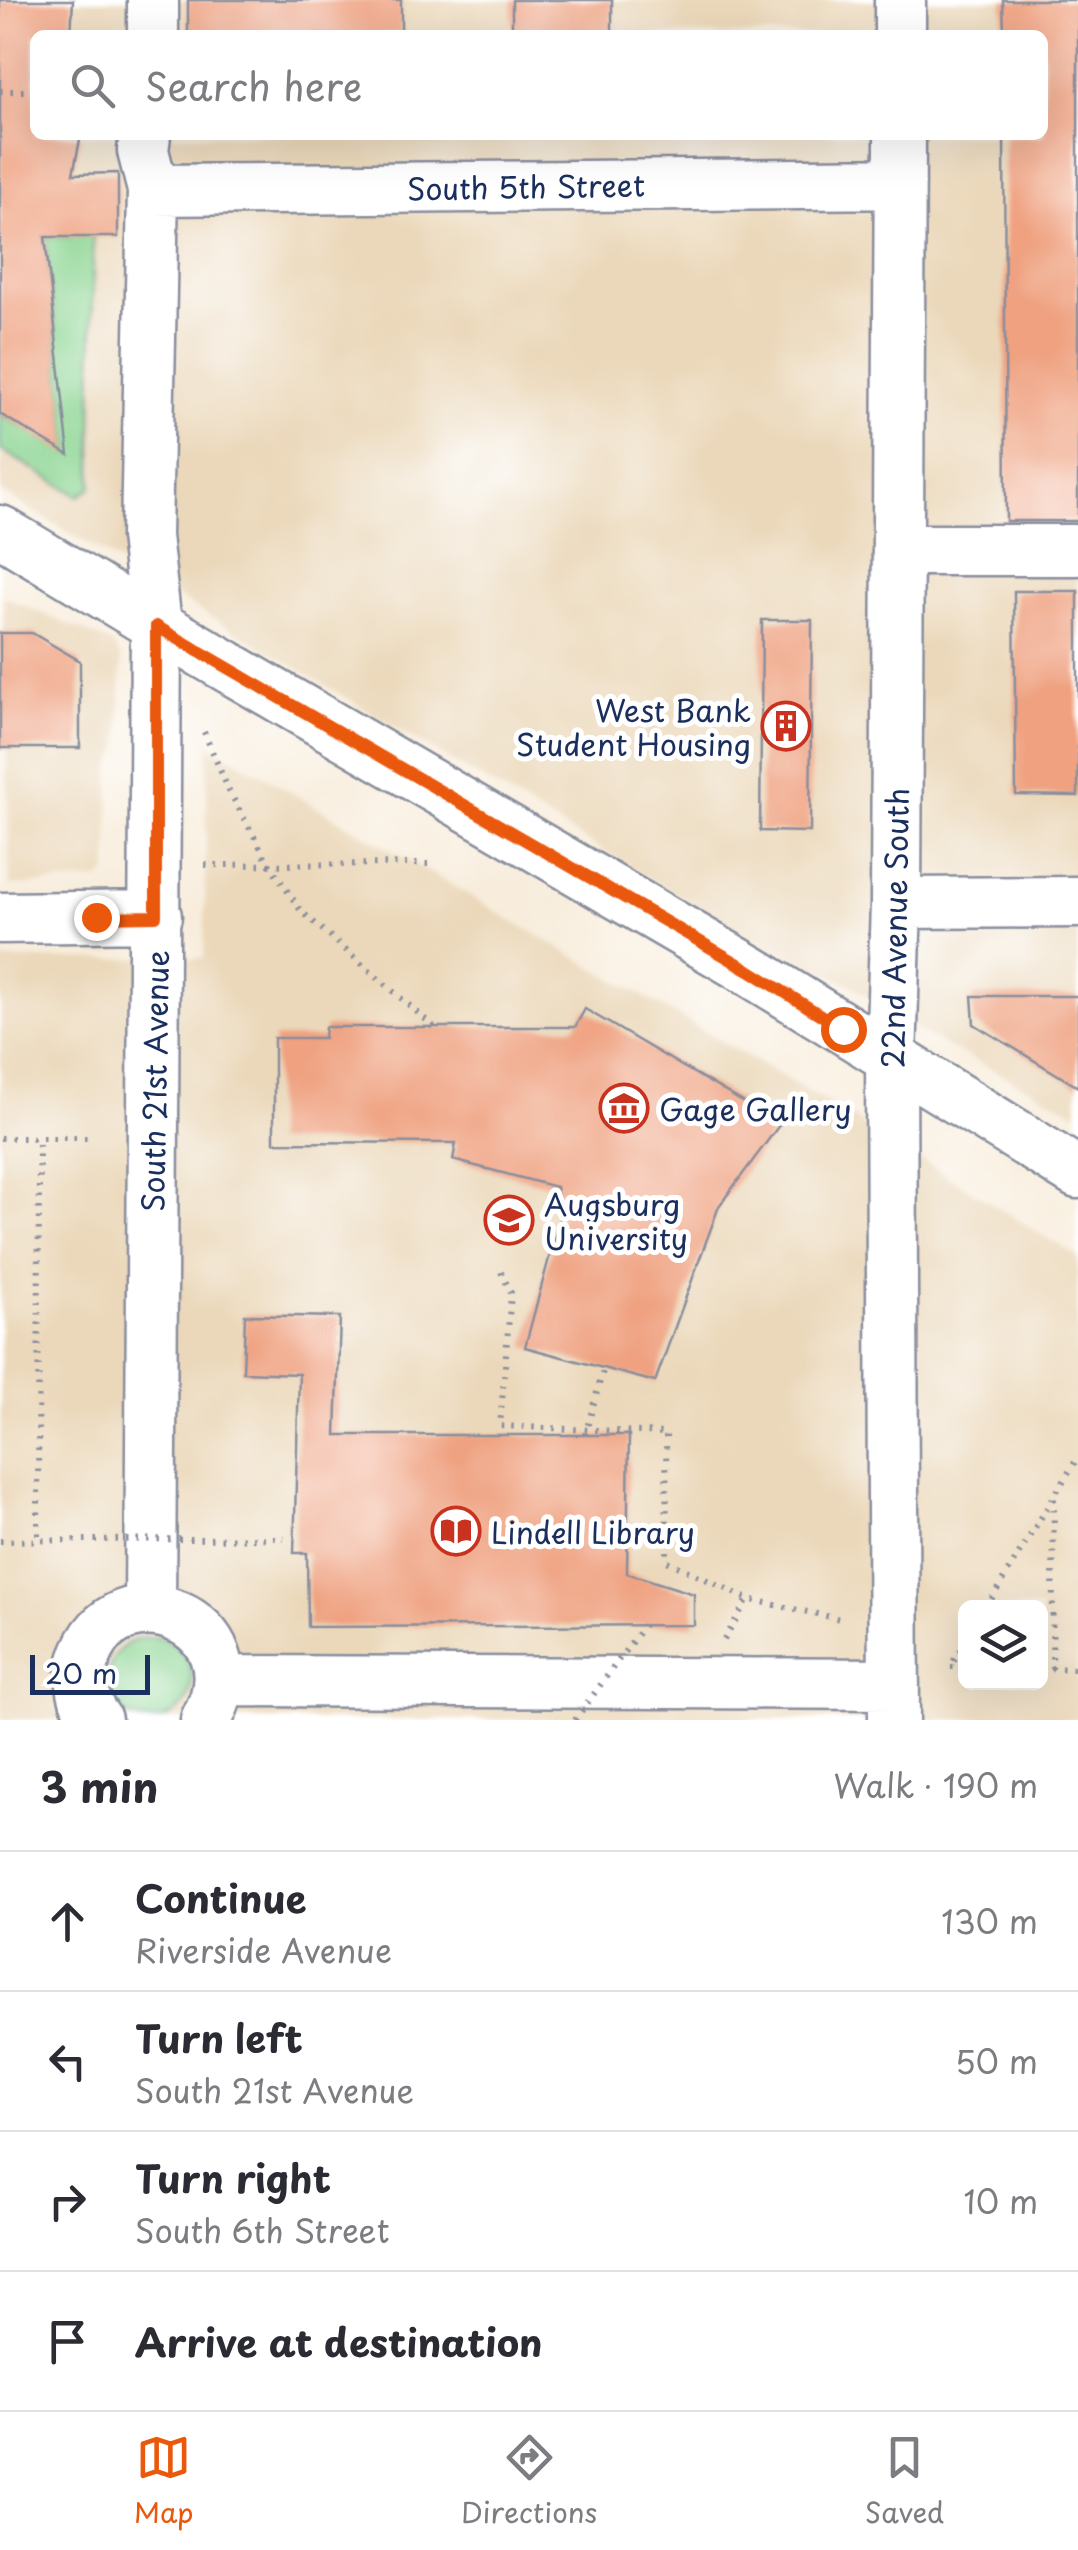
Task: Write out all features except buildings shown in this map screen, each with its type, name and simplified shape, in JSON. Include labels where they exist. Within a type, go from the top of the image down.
[{"type":"street","points":[[153,0],[153,30]]},
{"type":"street","points":[[900,0],[900,30]]},
{"type":"street","name":"South 21st Avenue","points":[[144,140],[153,190],[146,536],[156,626],[150,1610]]},
{"type":"street","name":"South 5th Street","points":[[153,190],[900,159]]},
{"type":"street","name":"22nd Avenue South","points":[[894,1702],[891,1060],[896,903],[900,159]]},
{"type":"street","points":[[0,530],[156,626],[749,970],[1078,1173]]},
{"type":"street","points":[[898,550],[1078,550]]},
{"type":"street","points":[[896,903],[1078,902]]},
{"type":"street","points":[[0,918],[156,916]]},
{"type":"street","points":[[96,1720],[82,1689],[83,1666],[91,1644],[106,1626],[126,1614],[150,1610],[172,1613],[192,1623],[208,1639],[218,1659],[213,1701],[330,1684],[894,1702]]},
{"type":"path","points":[[0,91],[30,91]]},
{"type":"path","points":[[204,732],[229,791],[301,911],[434,1026]]},
{"type":"path","points":[[205,865],[432,864]]},
{"type":"path","points":[[0,1138],[92,1138]]},
{"type":"path","points":[[38,1534],[39,1138]]},
{"type":"path","points":[[501,1272],[511,1294],[500,1426],[666,1433],[667,1561],[748,1599],[840,1619]]},
{"type":"path","points":[[585,1435],[604,1367]]},
{"type":"path","points":[[991,1600],[1078,1457]]},
{"type":"path","points":[[1052,1669],[1054,1496]]},
{"type":"path","points":[[0,1541],[284,1538]]},
{"type":"path","points":[[722,1643],[748,1599]]},
{"type":"path","points":[[574,1720],[644,1626]]},
{"type":"path","points":[[1048,1669],[1078,1669]]},
{"type":"shaded area","points":[[0,0],[1078,0],[1078,1113],[929,1037],[850,984],[779,956],[0,491]]},
{"type":"shaded area","points":[[4,597],[111,643],[121,658],[120,747],[111,767],[108,872],[100,880],[10,886]]},
{"type":"shaded area","name":"Augsburg University","points":[[208,744],[855,1119],[1078,1257],[1078,1720],[0,1720],[0,960],[204,958]]},
{"type":"green space","points":[[45,237],[93,237],[92,487],[79,496],[0,449],[0,414],[69,454]]},
{"type":"green space","points":[[142,1637],[158,1637],[174,1644],[185,1655],[192,1671],[192,1687],[185,1703],[161,1720],[139,1720],[126,1714],[115,1703],[108,1687],[108,1671],[115,1655],[126,1644]]},
{"type":"place","name":"West Bank Student Housing","points":[[786,726]]},
{"type":"place","name":"Gage Gallery","points":[[624,1108]]},
{"type":"place","name":"Augsburg University","points":[[509,1220]]},
{"type":"place","name":"Lindell Library","points":[[456,1531]]},
{"type":"route","points":[[96,917],[156,916],[156,626],[749,970],[843,1029]]}]
